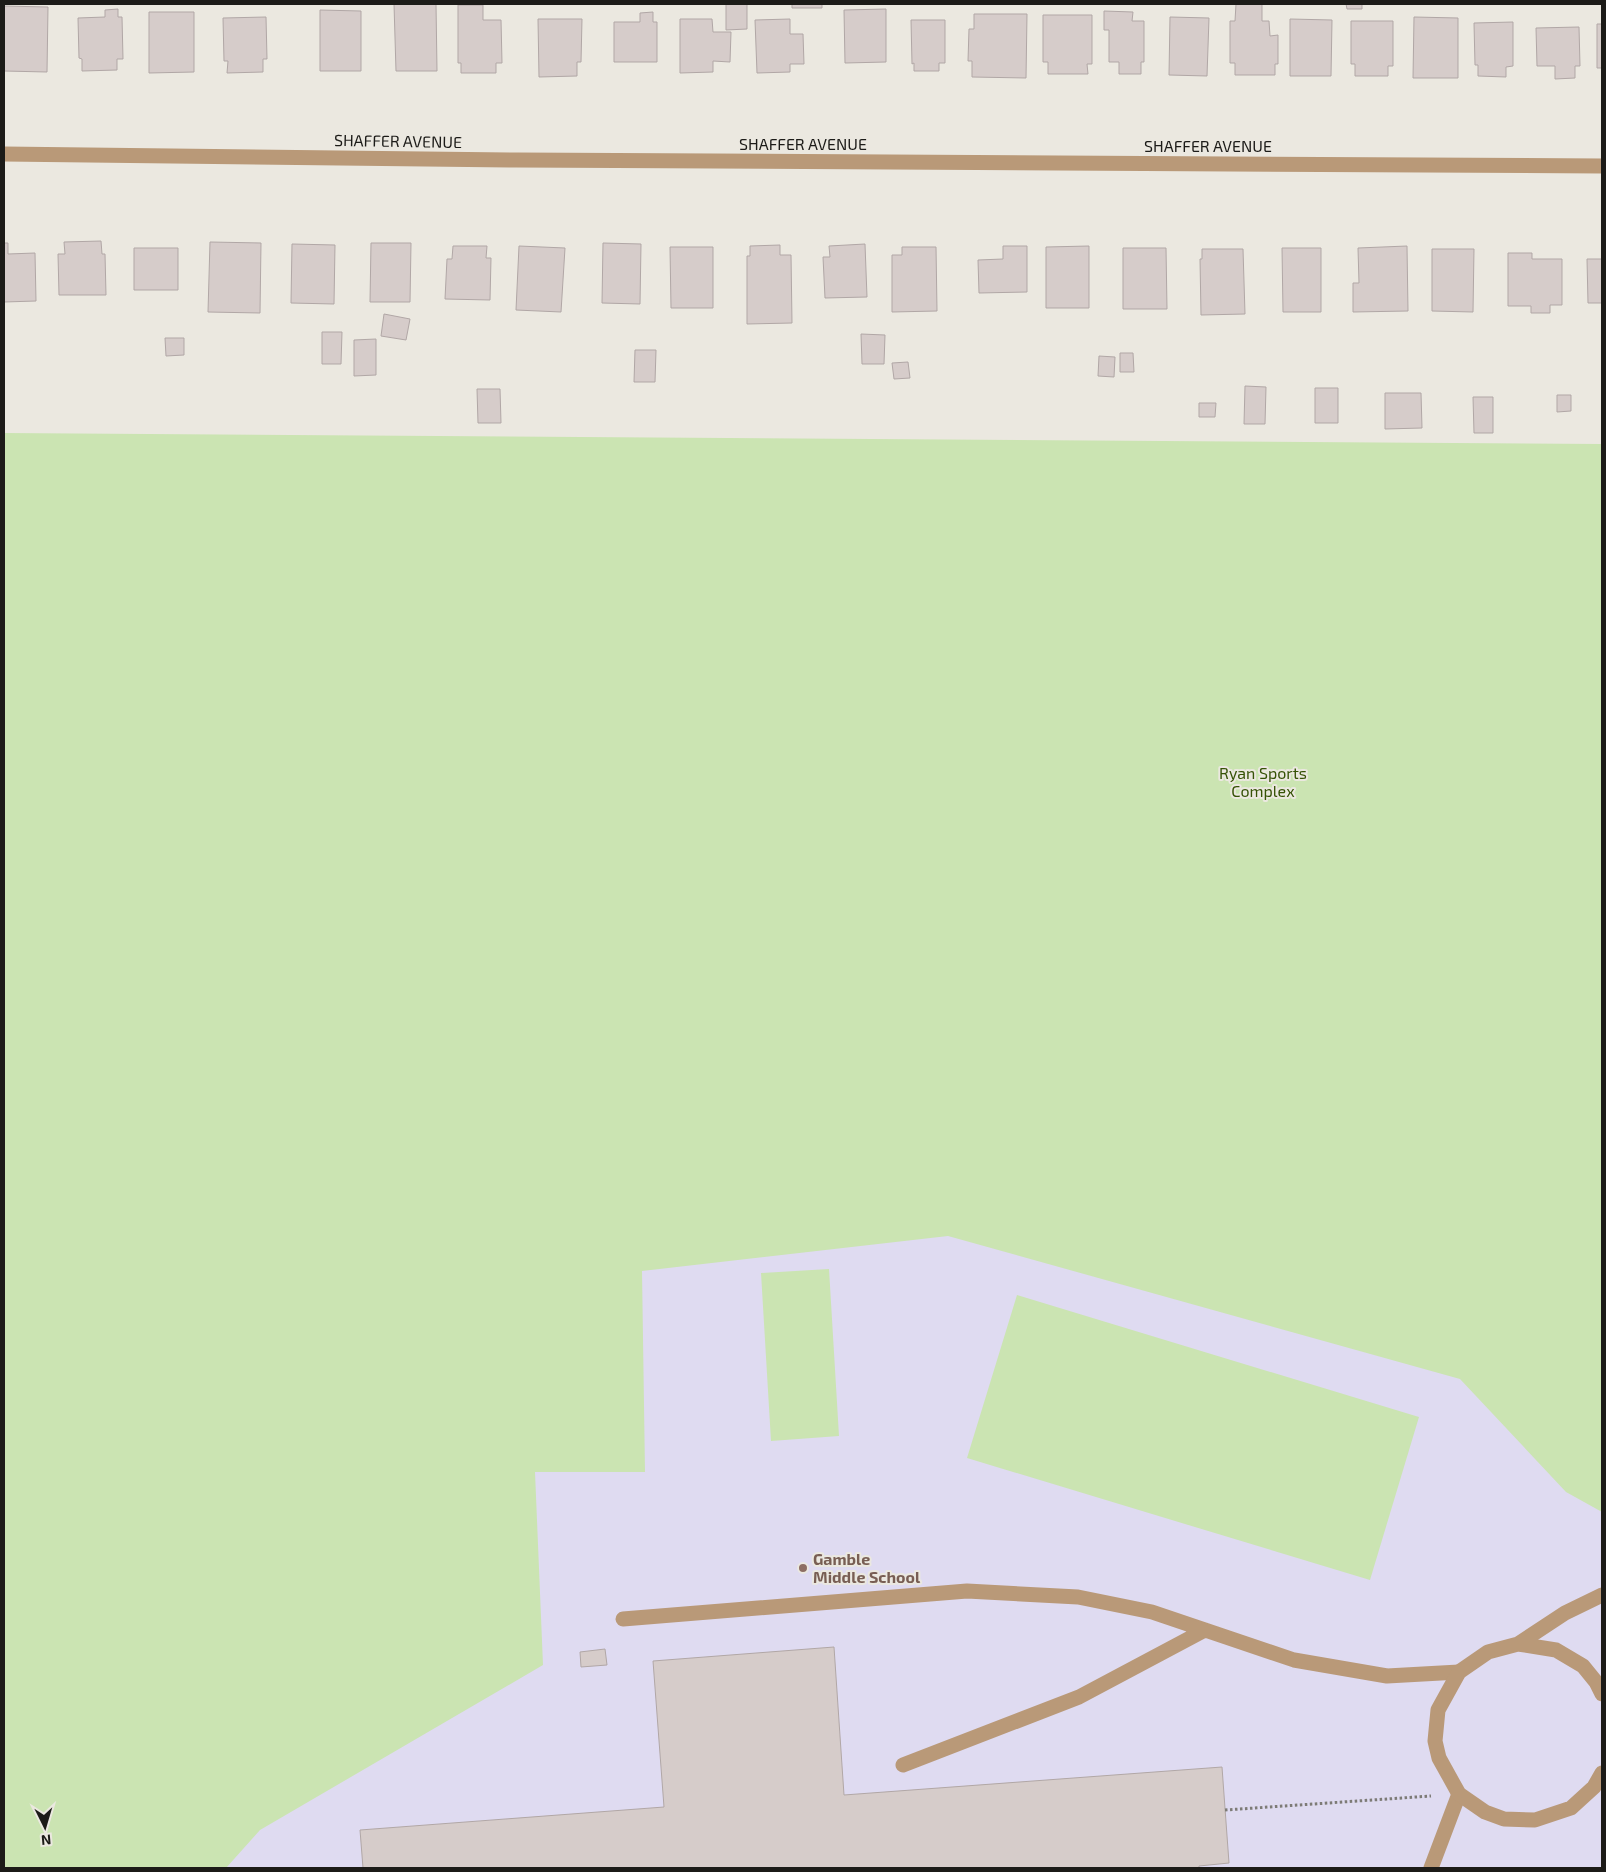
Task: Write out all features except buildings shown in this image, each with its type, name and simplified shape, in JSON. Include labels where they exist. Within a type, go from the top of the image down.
[{"type":"street","name":"SHAFFER AVENUE","points":[[4,154],[517,160],[1602,166]]},
{"type":"street","points":[[623,1619],[967,1591],[1078,1597],[1152,1612],[1294,1660],[1387,1676],[1459,1672]]},
{"type":"street","points":[[1602,1595],[1565,1613],[1518,1644],[1488,1652],[1459,1672],[1438,1710],[1435,1740],[1439,1758],[1459,1794],[1485,1812],[1504,1819],[1535,1820],[1571,1808],[1594,1787],[1602,1773]]},
{"type":"street","points":[[903,1765],[1079,1696],[1205,1630]]},
{"type":"street","points":[[1518,1644],[1556,1650],[1583,1666],[1596,1682],[1602,1694]]},
{"type":"street","points":[[1431,1868],[1459,1794]]},
{"type":"path","points":[[1225,1810],[1459,1794]]},
{"type":"shaded area","name":"Gamble Middle School","points":[[4,778],[1602,1268],[1602,1868],[4,1868]]},
{"type":"green space","name":"Ryan Sports Complex","points":[[4,433],[1602,444],[1602,1512],[1566,1492],[1460,1379],[948,1236],[642,1271],[645,1472],[535,1472],[543,1665],[260,1830],[226,1868],[4,1868]]},
{"type":"green space","points":[[829,1269],[839,1436],[771,1441],[761,1273]]},
{"type":"green space","points":[[1017,1295],[1419,1417],[1370,1580],[967,1458]]},
{"type":"place","name":"Gamble Middle School","points":[[803,1568]]}]
